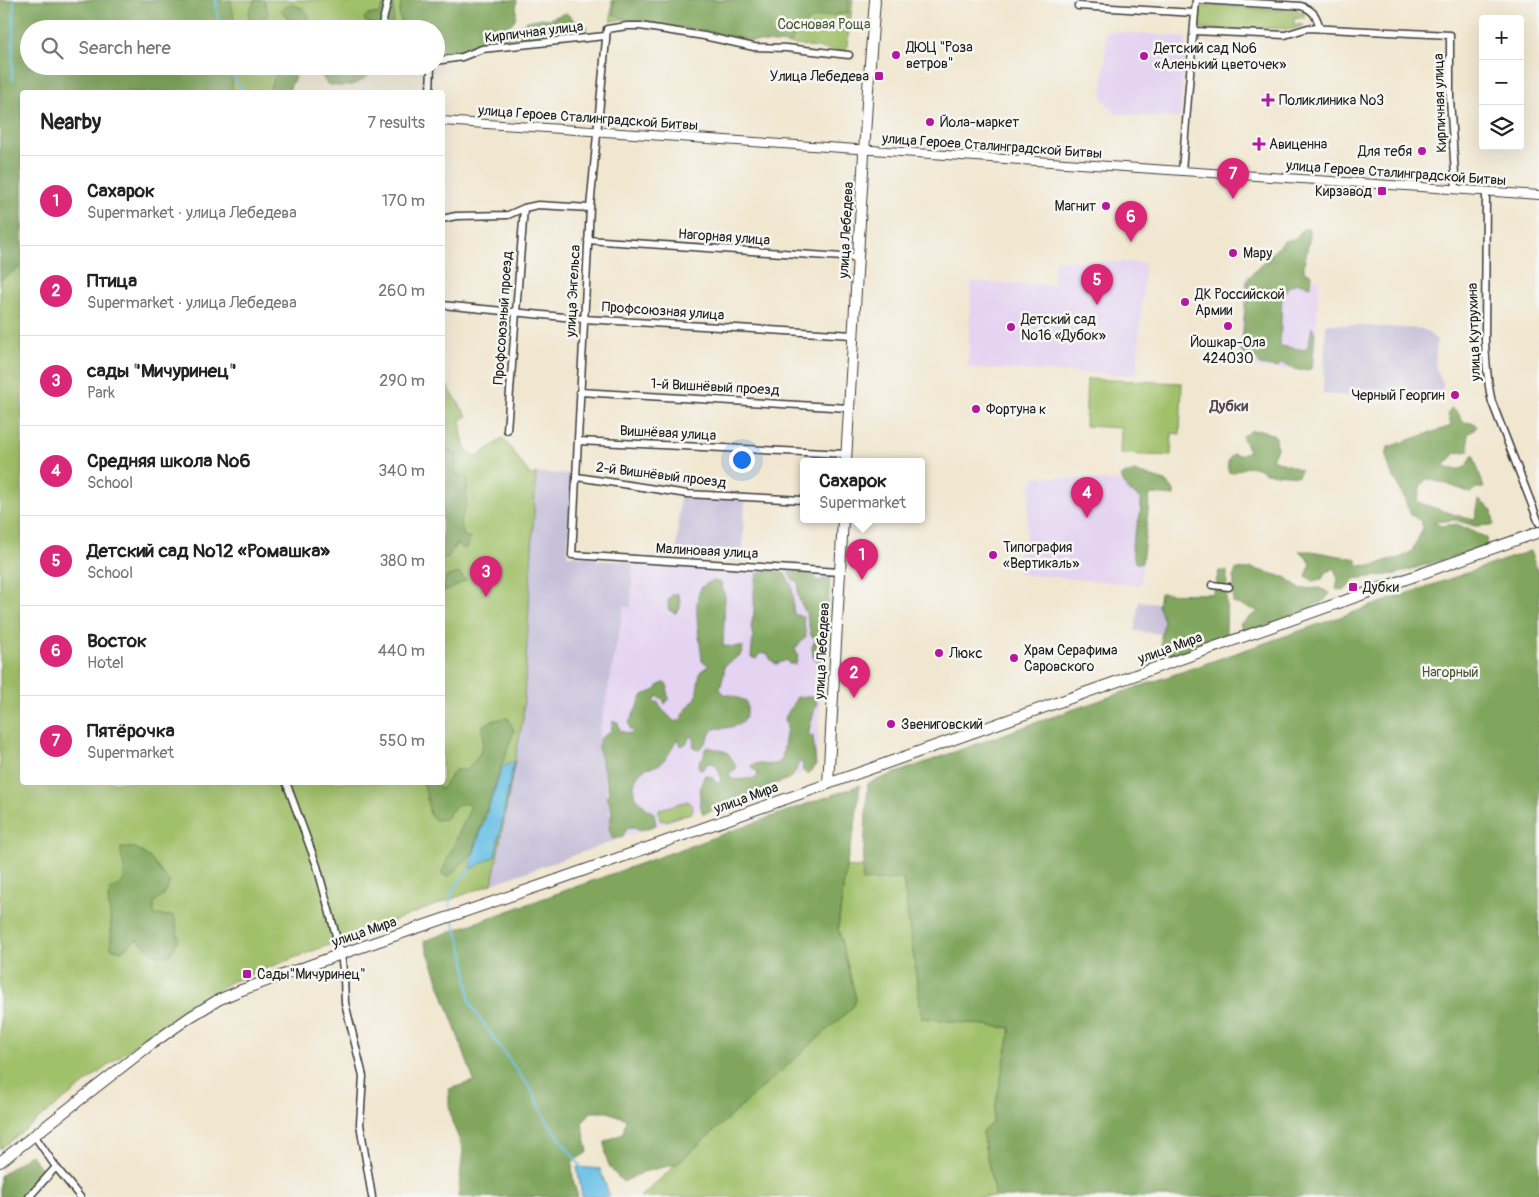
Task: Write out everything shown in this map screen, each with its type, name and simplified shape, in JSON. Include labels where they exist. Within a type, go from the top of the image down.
[{"type":"main road","name":"улица Лебедева","points":[[846,458],[875,0]]},
{"type":"main road","name":"улица Лебедева","points":[[828,784],[843,523]]},
{"type":"main road","name":"улица Мира","points":[[0,1162],[150,1045],[190,1017],[239,990],[548,883],[1539,532]]},
{"type":"street","points":[[383,20],[388,0]]},
{"type":"street","points":[[1182,171],[1196,0]]},
{"type":"street","points":[[1201,0],[1302,6],[1311,10],[1316,15],[1320,29]]},
{"type":"street","points":[[1078,6],[1195,13]]},
{"type":"street","name":"Кирпичная улица","points":[[445,60],[462,57],[482,49],[606,33],[627,26],[640,26],[704,36],[754,48],[786,48],[849,55]]},
{"type":"street","name":"Кирпичная улица","points":[[1194,31],[1285,35],[1308,28],[1450,35],[1450,99],[1456,189]]},
{"type":"street","name":"улица Энгельса","points":[[572,555],[590,208],[606,33]]},
{"type":"street","points":[[430,90],[431,75]]},
{"type":"street","name":"улица Героев Сталинградской Битвы","points":[[445,121],[1539,195]]},
{"type":"street","name":"улица Кутрухина","points":[[1486,191],[1485,341],[1489,389],[1492,402],[1539,523]]},
{"type":"street","points":[[445,218],[456,216],[508,215],[524,208],[538,205],[590,208]]},
{"type":"street","name":"Профсоюзный проезд","points":[[507,430],[524,208]]},
{"type":"street","name":"Нагорная улица","points":[[588,240],[858,258]]},
{"type":"street","name":"Профсоюзная улица","points":[[445,304],[584,319],[853,335]]},
{"type":"street","name":"1-й Вишнёвый проезд","points":[[580,392],[849,408]]},
{"type":"street","name":"Вишнёвая улица","points":[[578,441],[846,458]]},
{"type":"street","name":"2-й Вишнёвый проезд","points":[[577,477],[686,494],[800,500]]},
{"type":"street","name":"Малиновая улица","points":[[572,555],[840,572]]},
{"type":"street","points":[[1212,585],[1229,587]]},
{"type":"street","points":[[287,785],[316,866],[341,954],[345,1003],[363,1076],[360,1124],[372,1197]]},
{"type":"street","points":[[34,1135],[80,1197]]},
{"type":"street","points":[[29,1197],[56,1166]]},
{"type":"shaded area","name":"Детский сад №6 «Аленький цветочек»","points":[[1106,31],[1186,37],[1180,118],[1117,114],[1102,99]]},
{"type":"shaded area","points":[[1055,260],[1145,263],[1137,372],[1129,375],[968,368],[971,282],[1053,285]]},
{"type":"shaded area","points":[[1246,275],[1319,279],[1314,371],[1239,367]]},
{"type":"shaded area","points":[[1326,324],[1423,329],[1437,340],[1435,365],[1443,384],[1442,401],[1323,394]]},
{"type":"shaded area","points":[[536,473],[567,474],[573,482],[567,555],[597,557],[597,561],[633,561],[631,607],[624,607],[598,741],[614,841],[492,884],[523,718]]},
{"type":"shaded area","points":[[1035,476],[1149,483],[1141,585],[1018,574],[1019,549],[1025,548],[1030,487]]},
{"type":"shaded area","points":[[680,496],[745,500],[742,561],[676,557]]},
{"type":"shaded area","points":[[634,561],[826,574],[816,769],[614,841],[598,741],[624,607],[631,606]]},
{"type":"shaded area","points":[[1139,601],[1180,606],[1177,636],[1135,631]]},
{"type":"green space","points":[[0,0],[343,0],[347,4],[353,0],[402,0],[399,13],[401,20],[387,20],[383,6],[380,13],[368,15],[371,20],[20,20],[20,75],[276,75],[270,87],[271,90],[20,90],[20,785],[445,785],[445,383],[467,416],[461,420],[461,431],[465,449],[477,457],[503,438],[531,476],[536,473],[523,718],[492,884],[230,982],[137,1043],[0,1149]]},
{"type":"green space","points":[[0,0],[231,0],[234,20],[20,20],[20,75],[233,75],[232,90],[20,90],[20,267],[0,280]]},
{"type":"green space","points":[[255,0],[264,0],[268,12],[265,20],[249,19],[249,12]]},
{"type":"green space","points":[[402,0],[517,0],[516,15],[511,25],[476,47],[452,56],[445,55],[445,20],[401,20],[399,13]]},
{"type":"green space","name":"Сосновая Роща","points":[[612,0],[853,0],[846,52],[752,41],[706,31],[640,23],[627,19],[611,21]]},
{"type":"green space","name":"Сосновая Роща","points":[[613,0],[850,0],[848,13],[814,18],[798,29],[790,44],[752,41],[706,31],[640,23],[614,15]]},
{"type":"green space","points":[[385,1],[391,1],[394,10],[394,20],[365,20],[364,18],[368,15],[380,13]]},
{"type":"green space","points":[[290,4],[302,8],[310,17],[306,20],[291,20],[288,19],[281,10]]},
{"type":"green space","points":[[1207,5],[1301,11],[1304,13],[1304,18],[1294,17],[1294,24],[1304,25],[1294,29],[1262,28],[1258,32],[1202,29],[1197,24],[1198,11],[1201,7]]},
{"type":"green space","points":[[566,13],[575,21],[587,26],[583,35],[551,34],[541,38],[519,37],[503,39],[503,36],[527,21],[541,18],[549,19]]},
{"type":"green space","points":[[276,75],[296,75],[289,90],[270,87]]},
{"type":"green space","points":[[321,75],[369,75],[355,84],[335,86],[327,84]]},
{"type":"green space","points":[[1303,229],[1309,229],[1304,271],[1312,275],[1311,286],[1297,283],[1288,287],[1282,297],[1280,346],[1306,350],[1312,327],[1315,333],[1312,368],[1297,370],[1282,363],[1277,368],[1260,365],[1257,359],[1249,357],[1254,364],[1242,363],[1247,281],[1284,241],[1295,239]]},
{"type":"green space","points":[[1087,379],[1182,383],[1180,434],[1172,433],[1171,456],[1120,454],[1121,428],[1085,426]]},
{"type":"green space","points":[[1451,408],[1458,413],[1463,422],[1474,423],[1477,427],[1468,434],[1469,451],[1456,453],[1445,465],[1449,469],[1460,469],[1467,466],[1473,454],[1484,488],[1476,488],[1471,493],[1427,479],[1421,485],[1417,502],[1465,518],[1475,519],[1479,500],[1492,510],[1494,525],[1475,526],[1455,520],[1433,522],[1441,526],[1457,524],[1487,538],[1485,547],[1395,574],[1353,579],[1351,585],[1343,591],[1336,589],[1338,579],[1334,568],[1325,573],[1322,579],[1313,581],[1306,576],[1311,564],[1306,556],[1299,551],[1311,551],[1357,559],[1357,565],[1373,566],[1400,558],[1412,551],[1423,528],[1421,521],[1411,515],[1397,482],[1391,473],[1386,456],[1388,447],[1451,426],[1448,414]]},
{"type":"green space","points":[[1262,430],[1276,437],[1277,448],[1272,459],[1301,470],[1298,476],[1266,473],[1258,468],[1249,466],[1232,473],[1229,472],[1228,463],[1233,454],[1240,455],[1249,451],[1242,436],[1251,431]]},
{"type":"green space","points":[[445,449],[457,455],[455,472],[468,478],[466,506],[460,523],[464,536],[472,538],[465,549],[456,544],[447,559],[445,558]]},
{"type":"green space","points":[[1134,471],[1165,481],[1174,490],[1174,496],[1150,494],[1142,563],[1136,563],[1132,551],[1140,514],[1141,499],[1128,490],[1120,476]]},
{"type":"green space","name":"Нагорный","points":[[1530,551],[1539,576],[1539,1197],[995,1197],[982,1132],[992,1123],[1011,1028],[922,1018],[903,879],[862,881],[868,783],[1060,714]]},
{"type":"green space","points":[[1251,568],[1287,578],[1300,589],[1319,588],[1330,593],[1325,600],[1303,611],[1262,627],[1243,630],[1240,624],[1259,611],[1233,603],[1234,577],[1236,569],[1247,570]]},
{"type":"green space","points":[[763,571],[775,571],[785,574],[792,587],[794,614],[803,617],[806,636],[795,649],[798,656],[796,664],[789,664],[787,660],[776,664],[767,653],[759,654],[756,659],[751,657],[754,590],[757,574]]},
{"type":"green space","points":[[788,571],[813,574],[817,581],[830,576],[825,658],[818,661],[813,657],[812,647],[816,638],[811,636],[806,614],[799,598],[799,583],[792,579]]},
{"type":"green space","points":[[1219,571],[1227,571],[1226,635],[1216,646],[1166,661],[1162,655],[1161,637],[1164,621],[1158,605],[1160,593],[1213,594]]},
{"type":"green space","points":[[459,573],[466,580],[445,590],[446,577]]},
{"type":"green space","points":[[712,581],[721,582],[725,597],[723,646],[743,647],[742,654],[724,666],[720,689],[724,694],[746,701],[746,716],[737,725],[714,730],[698,750],[694,748],[693,739],[690,735],[687,743],[681,746],[679,740],[676,740],[669,754],[661,763],[646,768],[639,773],[634,787],[634,795],[647,809],[654,813],[656,825],[639,831],[635,827],[628,828],[622,837],[613,839],[609,829],[612,812],[607,796],[609,792],[598,747],[600,739],[611,731],[613,721],[618,722],[620,731],[631,734],[633,732],[630,729],[629,723],[643,695],[656,690],[659,685],[664,683],[668,686],[667,693],[669,699],[665,704],[663,699],[657,696],[654,701],[659,703],[661,708],[675,722],[681,720],[683,713],[696,698],[700,672],[709,665],[702,661],[697,602],[702,587]]},
{"type":"green space","points":[[673,594],[678,594],[680,600],[680,609],[675,613],[669,610],[668,605],[669,599]]},
{"type":"green space","points":[[797,697],[814,697],[817,702],[809,730],[809,736],[813,736],[816,766],[807,774],[803,771],[802,762],[799,762],[797,769],[788,779],[767,786],[765,791],[703,814],[700,794],[701,784],[705,775],[713,778],[717,784],[721,780],[715,764],[708,763],[702,770],[698,767],[700,760],[704,756],[705,749],[708,747],[727,752],[736,769],[730,772],[730,778],[735,780],[757,778],[758,772],[751,766],[754,764],[772,765],[782,760],[787,727],[785,718]]},
{"type":"green space","points":[[508,718],[514,731],[473,853],[448,877],[441,874],[471,806],[463,803],[454,808],[445,819],[436,820],[430,815],[424,785],[436,785],[442,789],[455,770],[466,770],[476,759],[483,745],[483,725],[494,720]]},
{"type":"green space","points":[[860,785],[855,826],[846,866],[838,928],[856,999],[853,1007],[677,1164],[643,1172],[623,1182],[609,1165],[605,1142],[623,1133],[626,1119],[608,1112],[591,1112],[582,1123],[588,1152],[572,1162],[573,1179],[578,1197],[458,1197],[463,1149],[452,1122],[449,1089],[474,1081],[424,941]]},
{"type":"green space","points":[[688,801],[693,808],[691,813],[665,821],[660,820],[658,814],[660,809]]},
{"type":"green space","points":[[121,848],[136,848],[150,858],[170,883],[163,896],[154,902],[154,915],[174,916],[179,939],[169,956],[156,955],[137,939],[121,951],[111,948],[108,899],[110,890],[123,881],[124,872]]},
{"type":"green space","points":[[846,866],[863,867],[863,880],[903,879],[922,1018],[1011,1028],[992,1124],[982,1132],[995,1197],[640,1197],[853,1006],[856,999],[838,928]]},
{"type":"green space","points":[[30,1154],[44,1171],[22,1197],[0,1197],[0,1176]]},
{"type":"water","points":[[514,761],[495,856],[471,869],[471,861],[502,768]]},
{"type":"water","points":[[577,1167],[600,1169],[610,1197],[582,1197]]},
{"type":"waterway","points":[[12,80],[14,0]]},
{"type":"waterway","points":[[216,0],[218,20]]},
{"type":"waterway","points":[[231,75],[244,90]]},
{"type":"waterway","points":[[451,913],[450,900],[454,888],[471,869]]},
{"type":"waterway","points":[[453,920],[465,958],[470,1003],[534,1094],[545,1118],[582,1168]]},
{"type":"place","name":"ДЮЦ \"Роза ветров\"","points":[[896,55]]},
{"type":"place","name":"Детский сад №6 «Аленький цветочек»","points":[[1144,56]]},
{"type":"place","name":"Улица Лебедева","points":[[879,76]]},
{"type":"place","name":"Поликлиника №3","points":[[1268,100]]},
{"type":"place","name":"Йола-маркет","points":[[930,122]]},
{"type":"place","name":"Авиценна","points":[[1259,144]]},
{"type":"place","name":"Для тебя","points":[[1422,151]]},
{"type":"place","name":"Кирзавод","points":[[1382,191]]},
{"type":"place","name":"Пятёрочка","points":[[1233,199]]},
{"type":"place","name":"Магнит","points":[[1106,206]]},
{"type":"place","name":"Восток","points":[[1131,242]]},
{"type":"place","name":"Мару","points":[[1233,253]]},
{"type":"place","name":"ДК Российской Армии","points":[[1185,302]]},
{"type":"place","name":"Детский сад №12 «Ромашка»","points":[[1097,305]]},
{"type":"place","name":"Йошкар-Ола 424030","points":[[1228,326]]},
{"type":"place","name":"Детский сад №16 «Дубок»","points":[[1011,327]]},
{"type":"place","name":"Черный Георгин","points":[[1455,395]]},
{"type":"place","name":"Фортуна к","points":[[976,409]]},
{"type":"place","name":"Средняя школа №6","points":[[1087,518]]},
{"type":"place","name":"Типография «Вертикаль»","points":[[993,555]]},
{"type":"place","name":"Сахарок","points":[[862,580]]},
{"type":"place","name":"Дубки","points":[[1353,587]]},
{"type":"place","name":"сады \"Мичуринец\"","points":[[486,597]]},
{"type":"place","name":"Люкс","points":[[939,653]]},
{"type":"place","name":"Храм Серафима Саровского","points":[[1014,658]]},
{"type":"place","name":"Птица","points":[[854,698]]},
{"type":"place","name":"Звениговский","points":[[891,724]]},
{"type":"place","name":"Сады\"Мичуринец\"","points":[[247,974]]},
{"type":"district","name":"Дубки","points":[[1229,406]]}]
